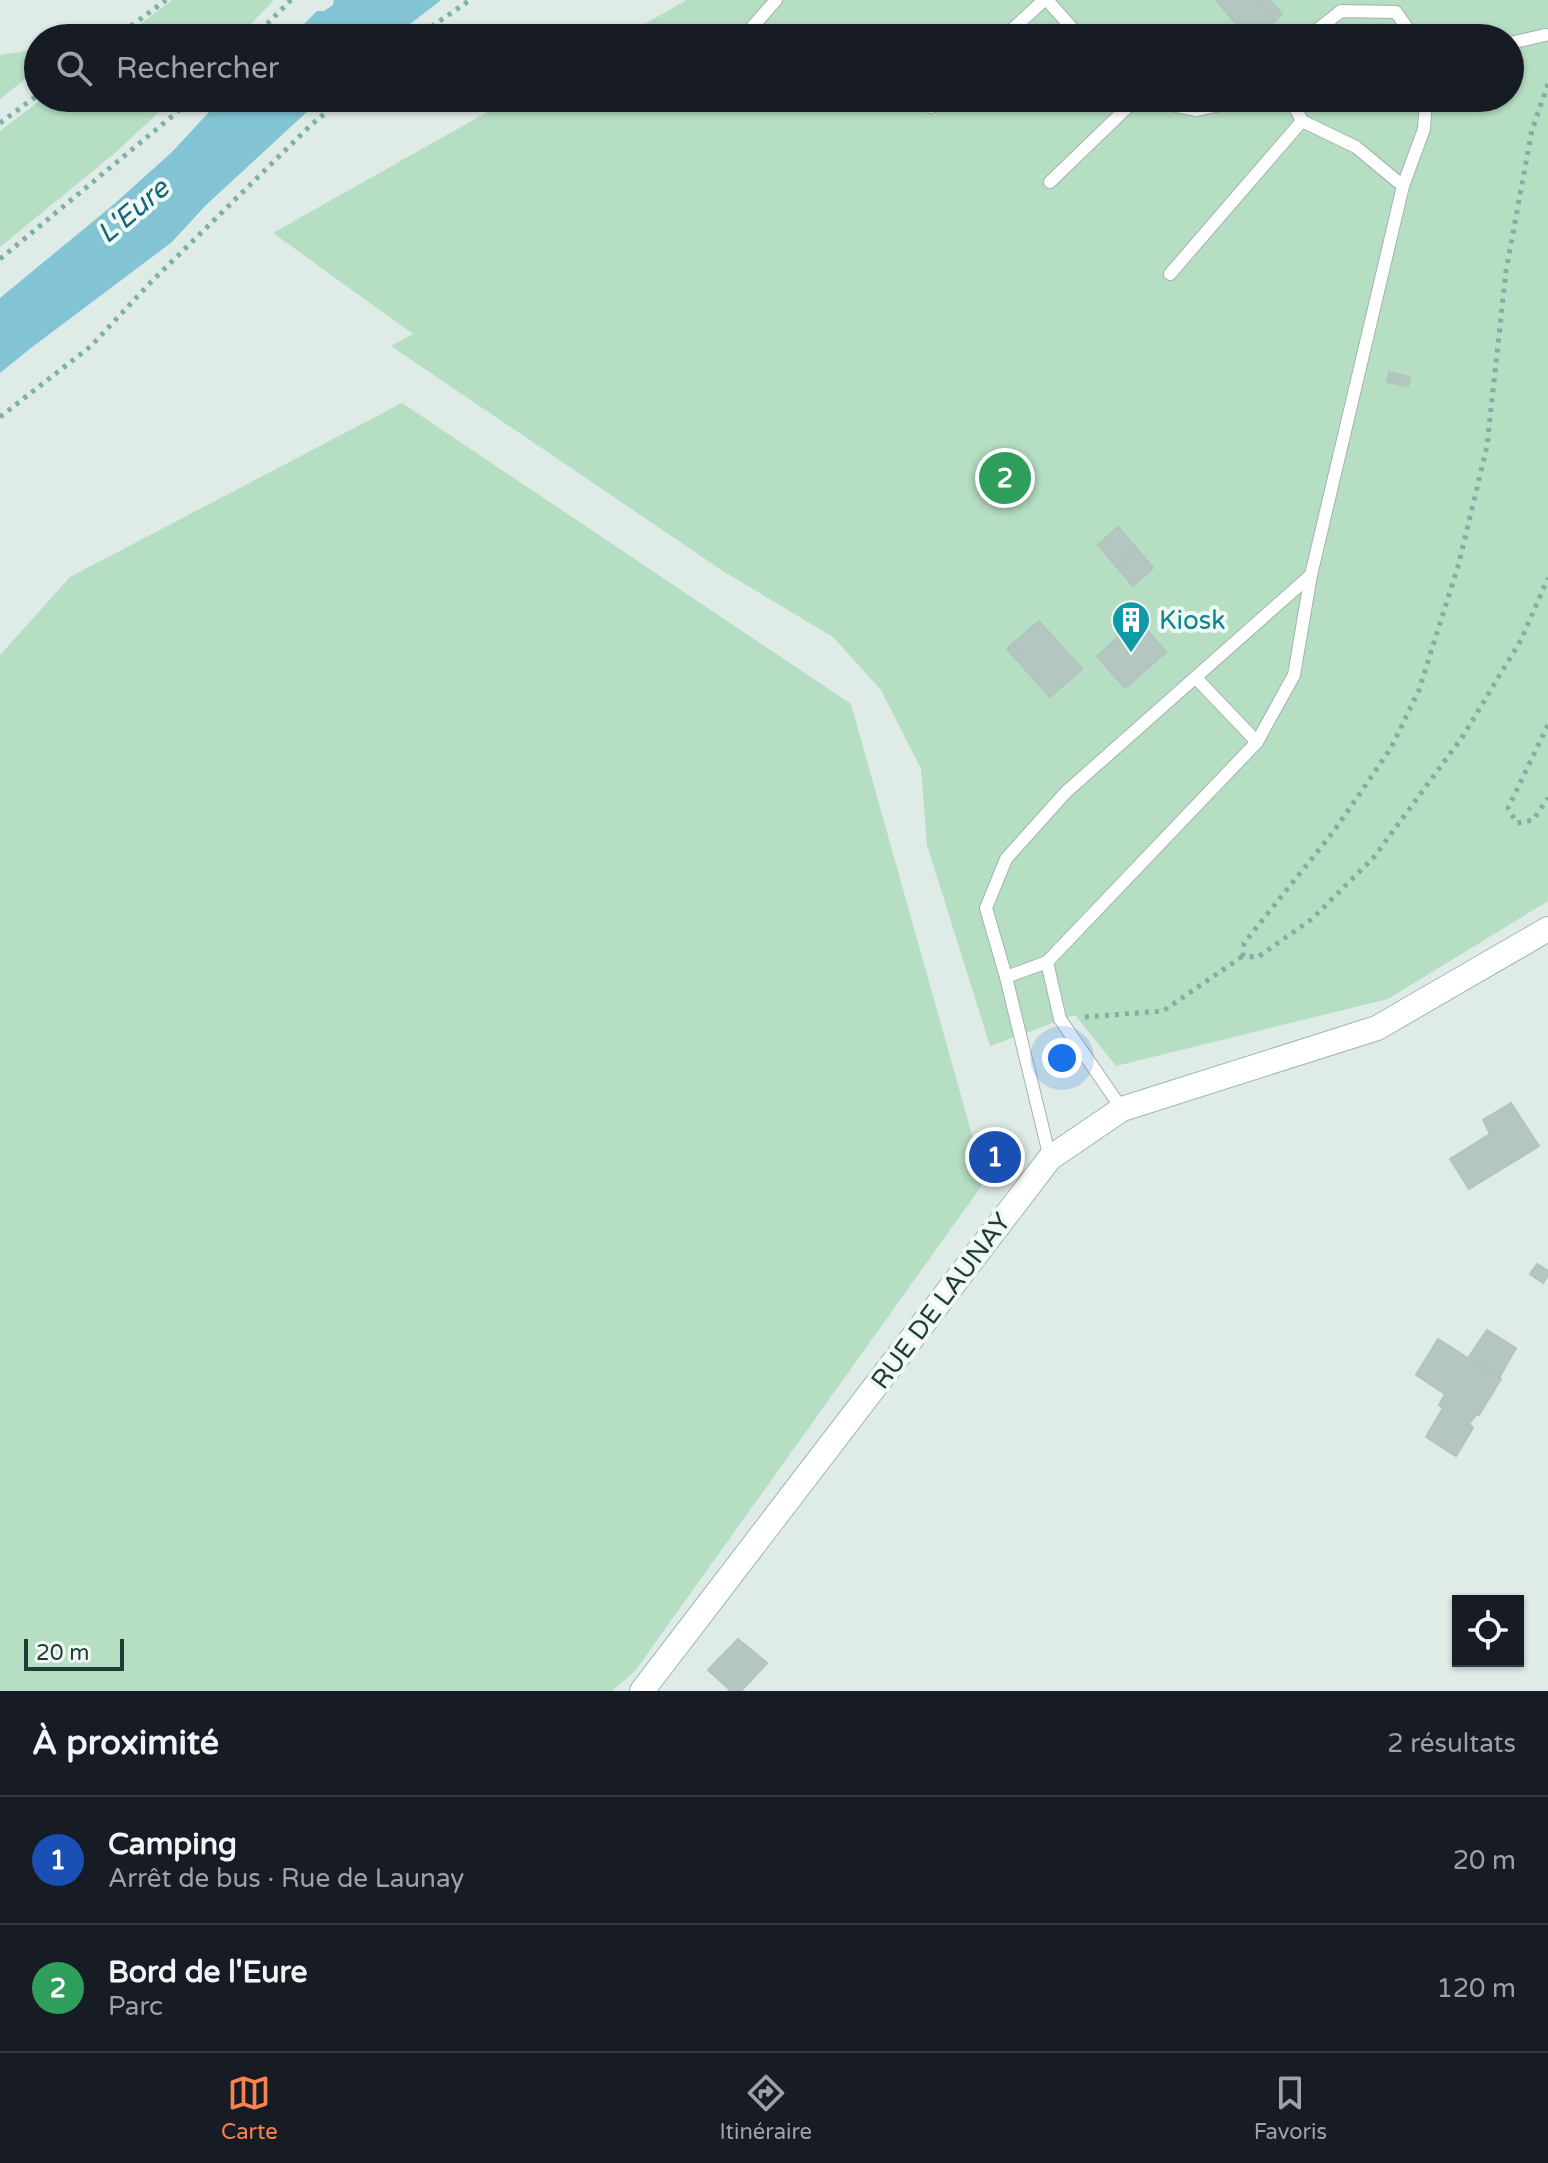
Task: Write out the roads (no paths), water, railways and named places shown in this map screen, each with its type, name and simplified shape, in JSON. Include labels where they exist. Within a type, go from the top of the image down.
[{"type":"street","name":"RUE DE LAUNAY","points":[[642,1691],[1050,1158],[1122,1109],[1377,1028],[1548,929]]},
{"type":"lane","points":[[755,24],[776,0]]},
{"type":"lane","points":[[1018,24],[1045,0],[1068,24]]},
{"type":"lane","points":[[1325,24],[1341,11],[1398,6],[1407,24]]},
{"type":"lane","points":[[1524,40],[1545,35]]},
{"type":"lane","points":[[1050,182],[1122,112]]},
{"type":"lane","points":[[1297,112],[1302,121],[1356,147],[1403,186]]},
{"type":"lane","points":[[1006,977],[1047,962],[1257,742],[1294,675],[1311,575],[1403,186],[1424,129],[1425,112]]},
{"type":"lane","points":[[1170,274],[1302,121]]},
{"type":"lane","points":[[1050,1158],[986,908],[1006,859],[1066,792],[1311,575]]},
{"type":"lane","points":[[1196,678],[1257,742]]},
{"type":"lane","points":[[1047,962],[1060,1019],[1122,1109]]},
{"type":"water","points":[[334,0],[441,0],[410,24],[304,24],[317,11],[324,11],[333,5]]},
{"type":"water","name":"L'Eure","points":[[209,112],[307,112],[206,205],[172,242],[0,373],[0,298],[172,152]]},
{"type":"place","name":"Bord de l'Eure","points":[[1005,478]]},
{"type":"place","name":"Kiosk","points":[[1131,654]]},
{"type":"place","name":"Camping","points":[[995,1157]]}]
